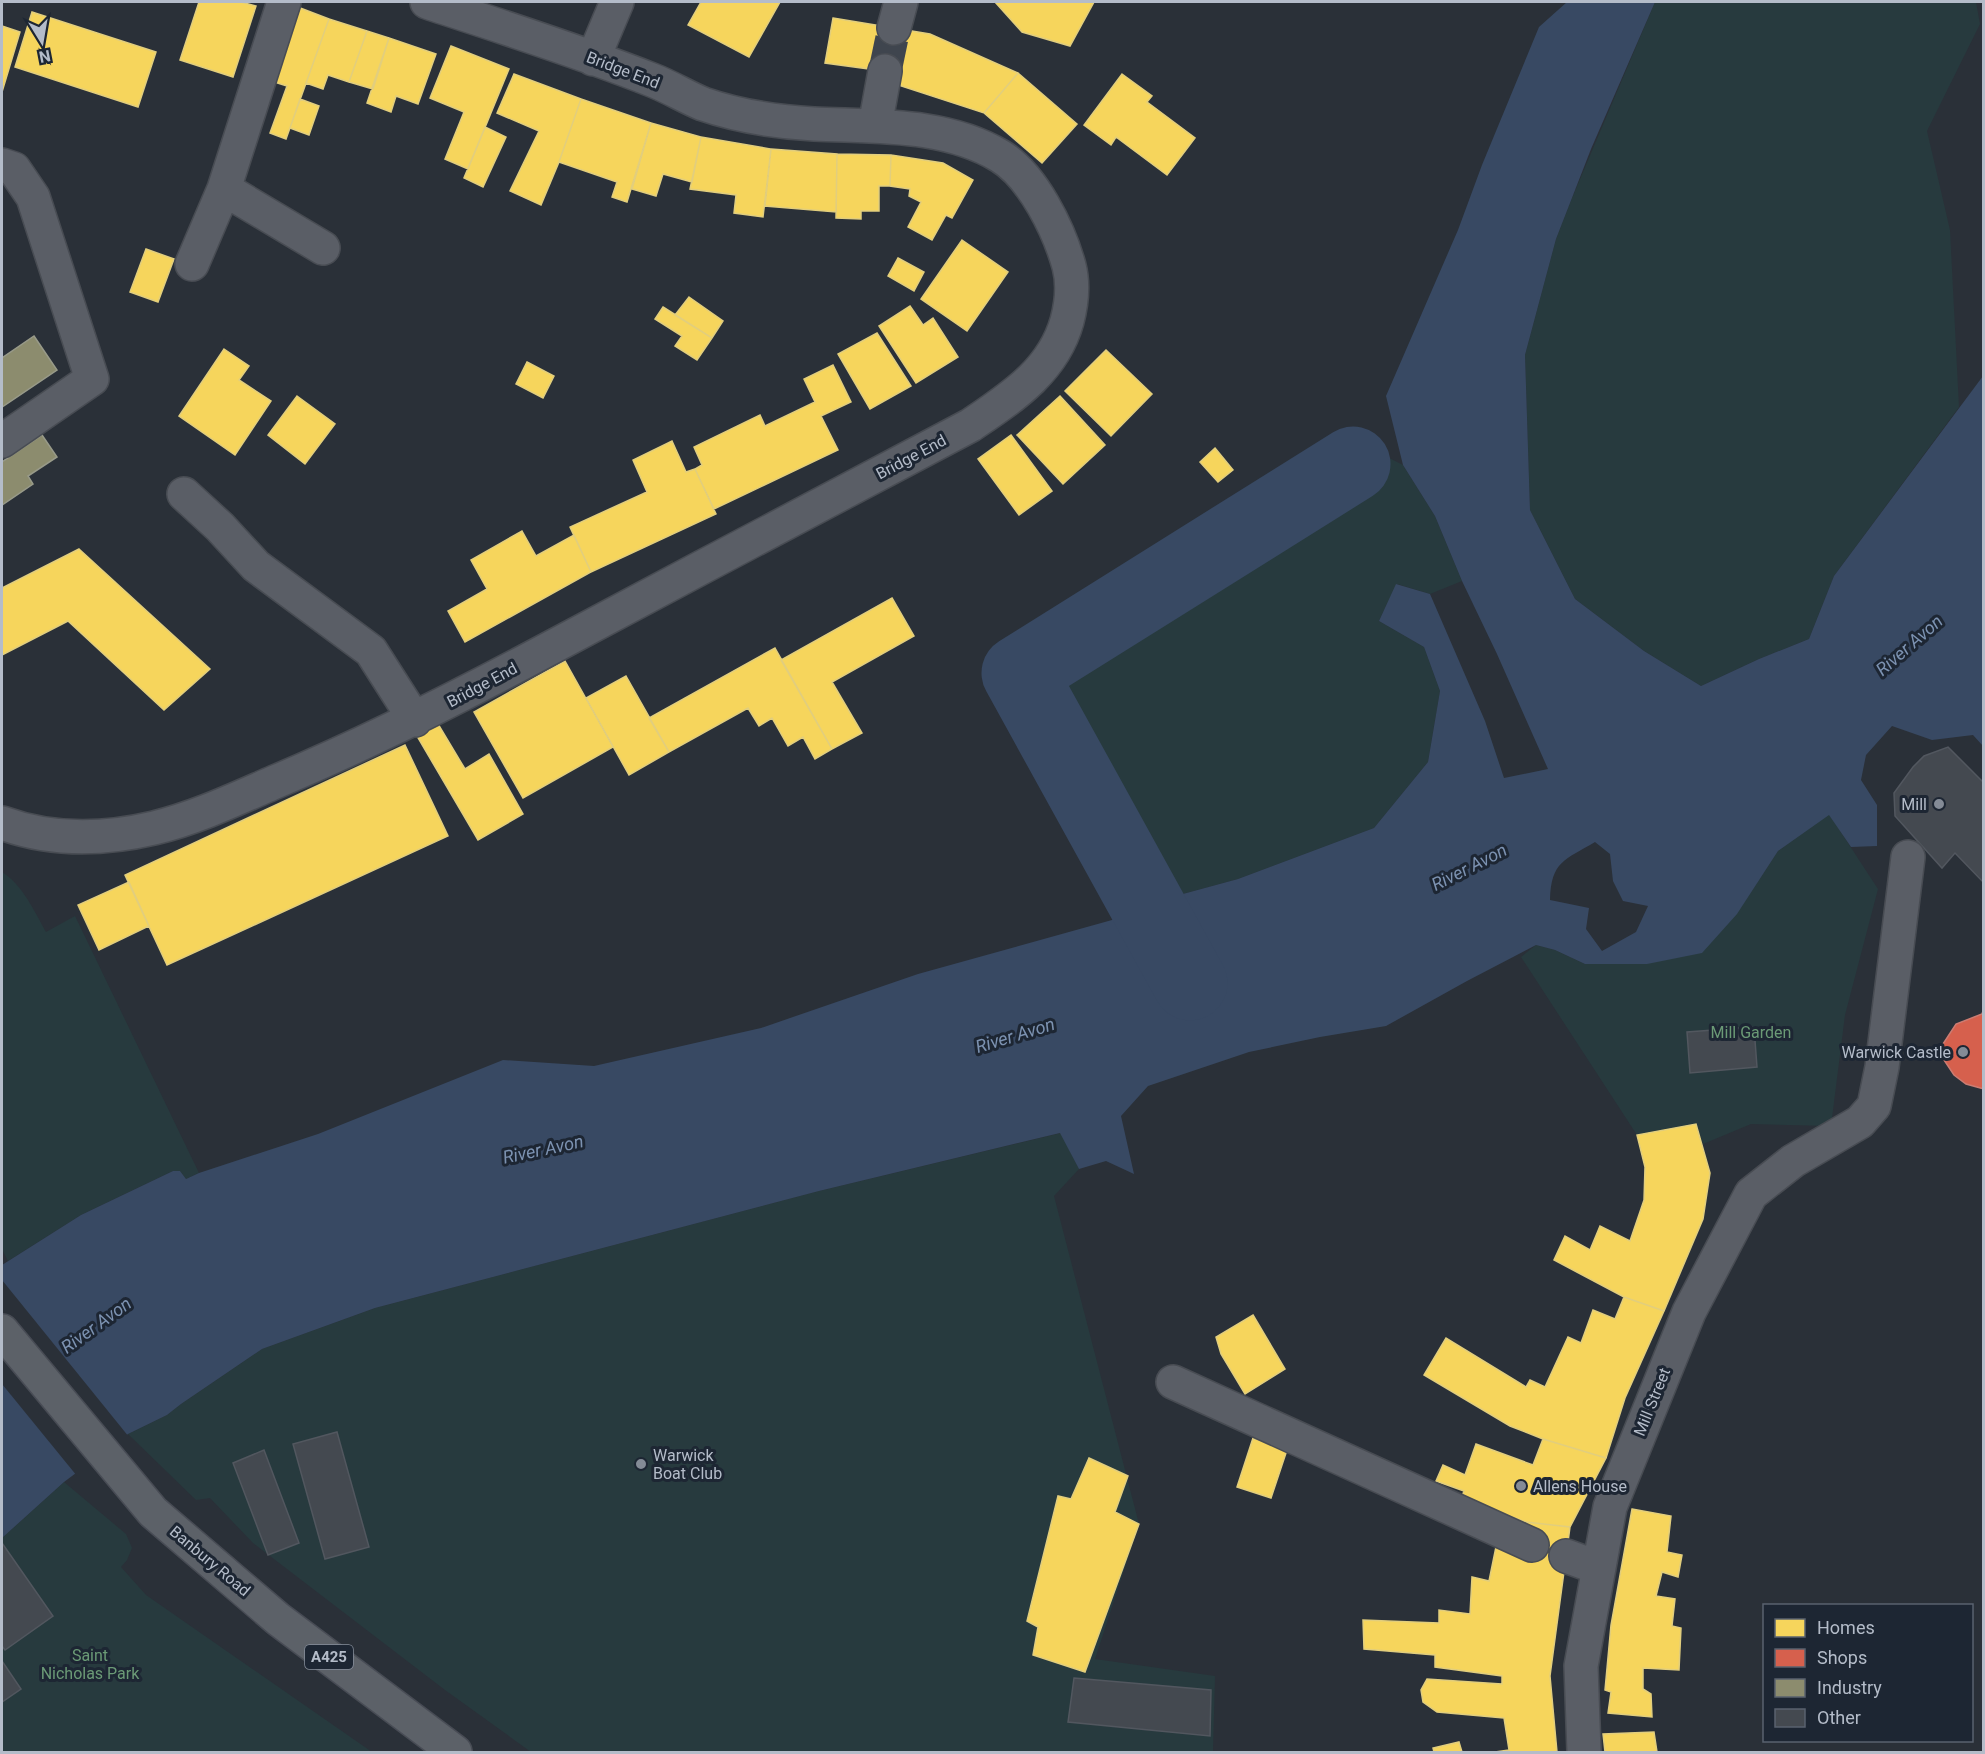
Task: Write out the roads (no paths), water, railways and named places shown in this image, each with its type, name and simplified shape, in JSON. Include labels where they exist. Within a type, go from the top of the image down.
[{"type":"main road","name":"Banbury Road","points":[[2,1331],[153,1512],[278,1619],[455,1752]]},
{"type":"street","points":[[192,264],[224,189],[284,2]]},
{"type":"street","name":"Bridge End","points":[[2,823],[25,832],[60,837],[107,836],[155,828],[198,814],[334,758],[415,720],[971,424],[1027,384],[1050,360],[1063,335],[1072,293],[1072,278],[1065,250],[1052,221],[1033,190],[1002,157],[971,143],[939,133],[875,126],[772,120],[738,113],[703,103],[654,81],[593,58],[427,2]]},
{"type":"street","points":[[593,58],[617,2]]},
{"type":"street","points":[[875,126],[885,71]]},
{"type":"street","points":[[2,165],[14,169],[33,197],[92,379],[2,441]]},
{"type":"street","points":[[224,189],[323,248]]},
{"type":"street","points":[[184,494],[220,527],[256,566],[371,651],[415,720]]},
{"type":"street","name":"Mill Street","points":[[1584,1752],[1581,1666],[1610,1507],[1689,1312],[1751,1194],[1792,1161],[1860,1122],[1874,1106],[1882,1067],[1908,857]]},
{"type":"street","points":[[1173,1382],[1532,1545]]},
{"type":"street","points":[[1566,1556],[1599,1568]]},
{"type":"water","name":"River Avon","points":[[1567,2],[1655,2],[1591,149],[1556,239],[1525,355],[1530,510],[1575,599],[1644,651],[1701,686],[1809,639],[1834,576],[1983,376],[1983,746],[1973,735],[1932,740],[1892,726],[1866,755],[1861,780],[1877,805],[1877,846],[1851,847],[1829,815],[1778,851],[1737,914],[1702,953],[1647,964],[1585,964],[1555,950],[1536,945],[1386,1026],[1249,1052],[1148,1086],[1121,1116],[1134,1174],[1106,1161],[1079,1169],[1060,1133],[819,1191],[375,1308],[262,1349],[167,1415],[128,1434],[64,1482],[2,1538],[2,1265],[81,1215],[173,1171],[180,1171],[186,1179],[318,1134],[503,1060],[594,1066],[761,1028],[918,974],[1112,920],[1124,910],[1238,879],[1374,828],[1428,762],[1440,691],[1424,647],[1379,621],[1396,584],[1430,594],[1485,721],[1504,778],[1548,769],[1462,581],[1435,516],[1403,465],[1386,396],[1458,230],[1539,27]],"holes":[[[1595,842],[1610,854],[1613,881],[1623,901],[1648,906],[1636,932],[1602,951],[1586,929],[1589,908],[1550,900],[1551,887],[1553,877],[1562,863]]]},
{"type":"waterway","points":[[1190,983],[1019,673],[1353,464]]},
{"type":"tunnel","points":[[885,71],[894,28]]},
{"type":"place","name":"Mill","points":[[1939,804]]},
{"type":"place","name":"Warwick Castle","points":[[1963,1052]]},
{"type":"place","name":"Warwick Boat Club","points":[[641,1464]]},
{"type":"place","name":"Allens House","points":[[1521,1486]]},
{"type":"park label","name":"Mill Garden","points":[[1751,1032]]},
{"type":"park label","name":"Saint Nicholas Park","points":[[90,1664]]}]
